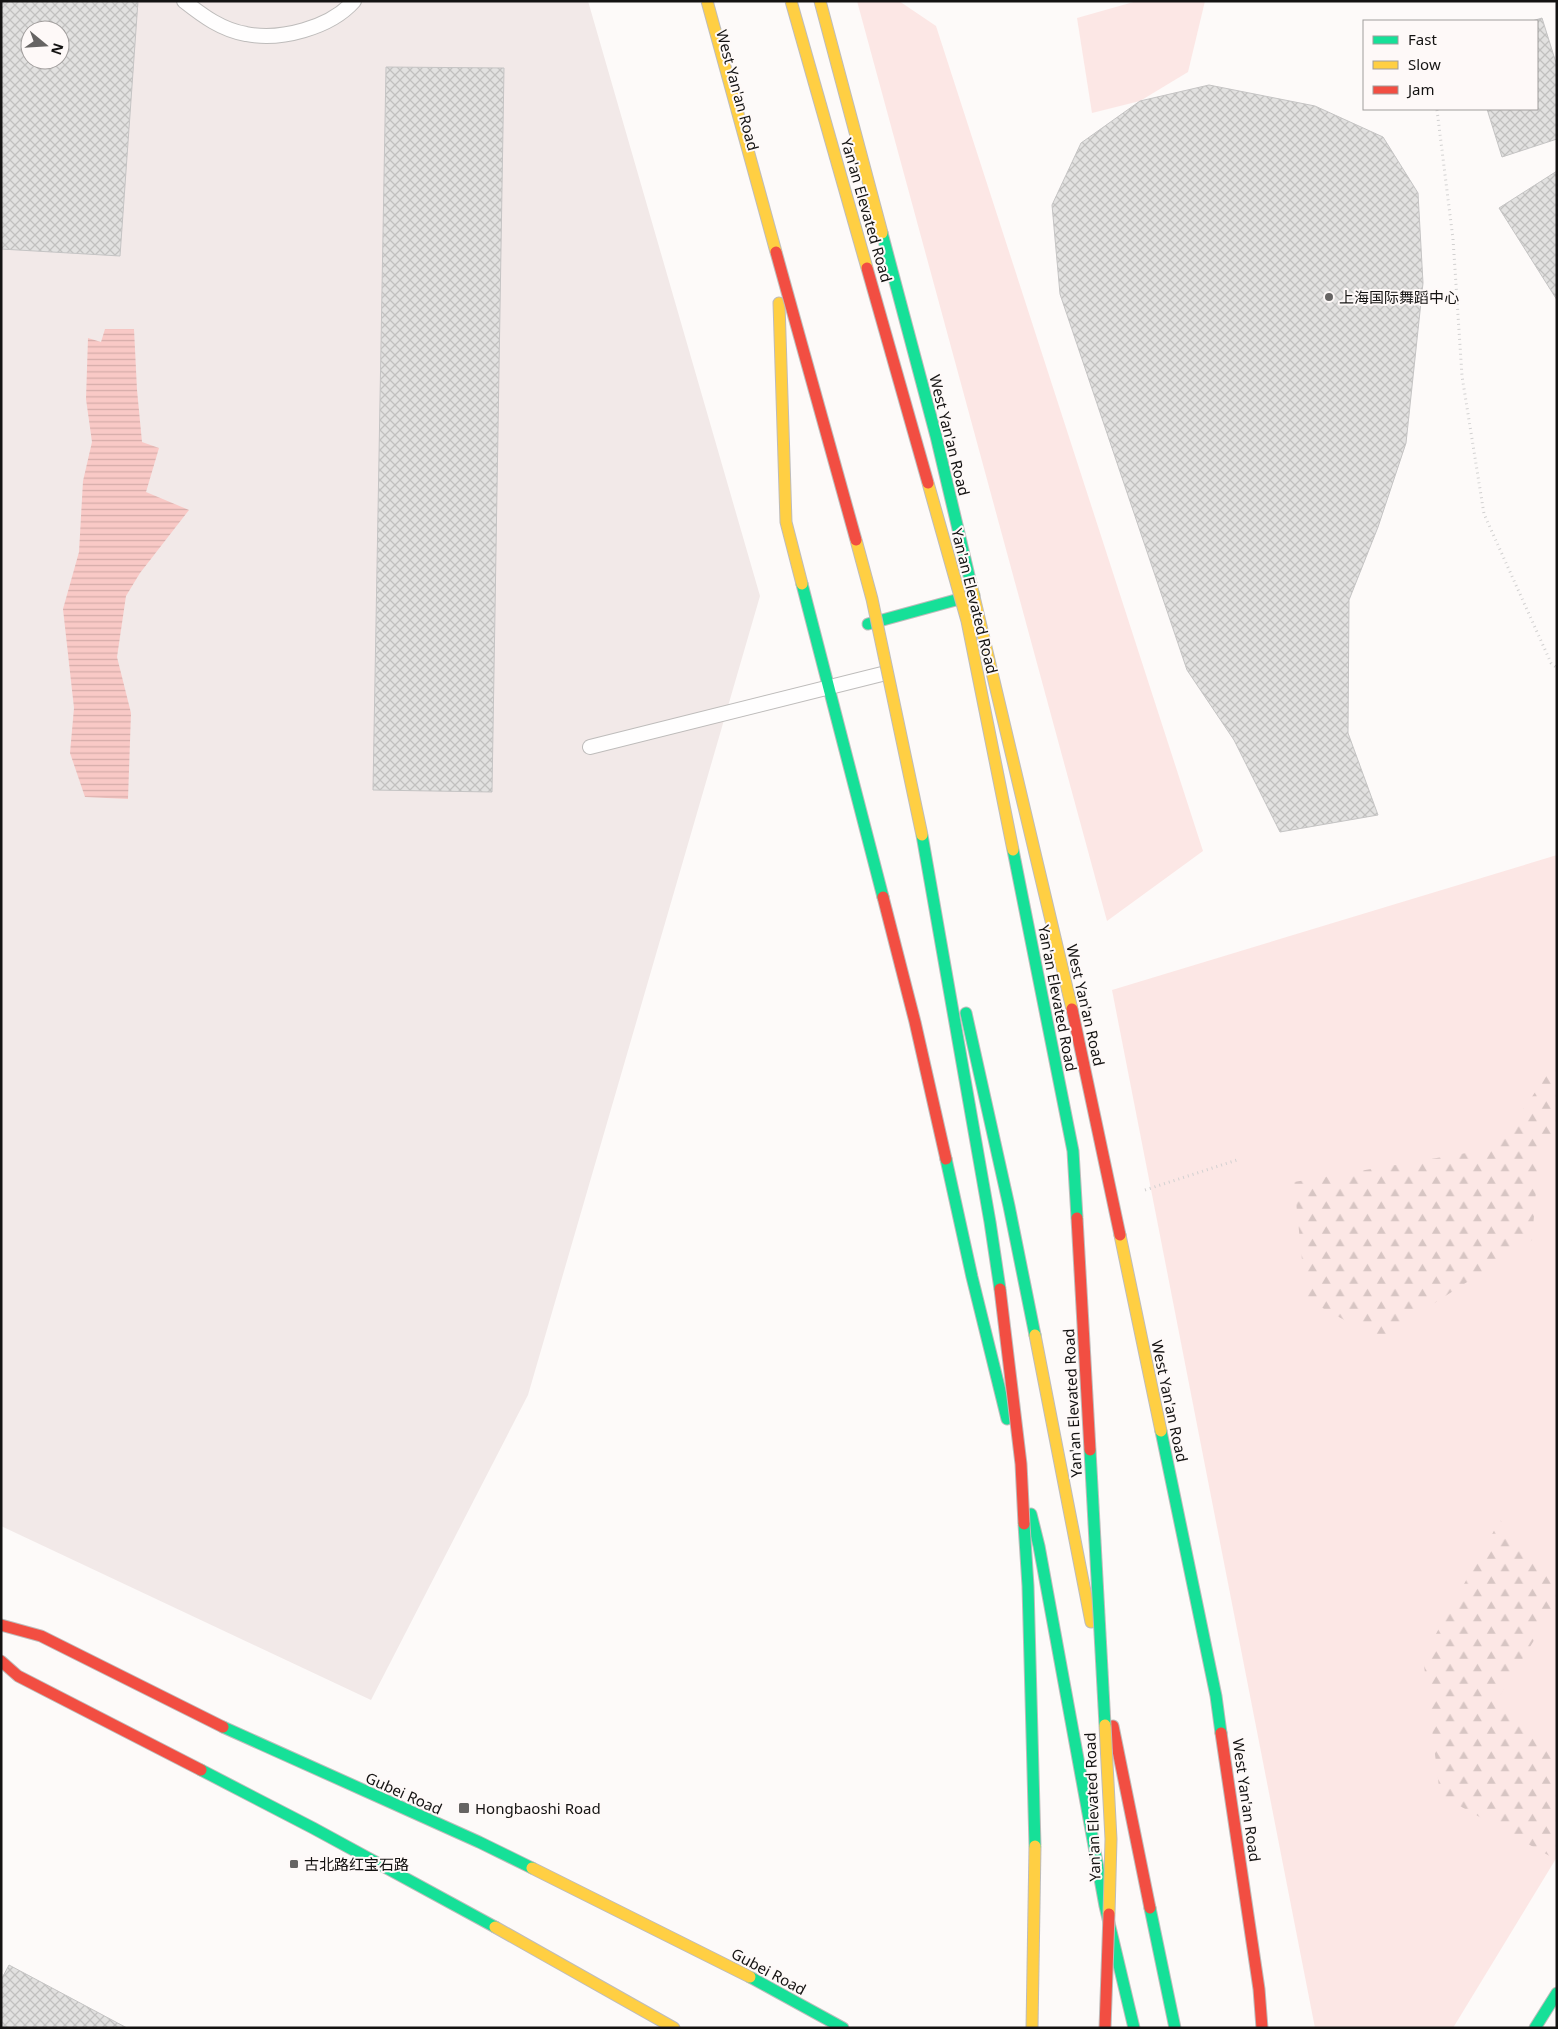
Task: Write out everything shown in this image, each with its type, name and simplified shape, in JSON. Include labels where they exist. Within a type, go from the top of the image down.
[{"type":"main road","name":"West Yan'an Road","points":[[699,1],[779,303],[882,674],[938,891],[1010,1206],[1073,1539],[1175,2028]]},
{"type":"main road","points":[[707,1],[872,599],[928,862],[990,1222],[1009,1354],[1018,1436],[1028,1586],[1035,1826],[1032,2028]]},
{"type":"main road","name":"Yan'an Elevated Road","points":[[791,1],[967,621],[1074,1151],[1111,1839],[1105,2028]]},
{"type":"main road","name":"West Yan'an Road","points":[[821,5],[936,436],[1080,1046],[1216,1696],[1259,1990],[1262,2028]]},
{"type":"main road","name":"West Yan'an Road","points":[[779,303],[786,522],[915,1022],[972,1278],[1039,1546],[1105,1906],[1134,2028]]},
{"type":"main road","points":[[868,624],[974,596]]},
{"type":"main road","name":"Gubei Road","points":[[1,1625],[41,1636],[250,1741],[479,1842],[727,1965],[843,2028]]},
{"type":"main road","points":[[1,1661],[18,1676],[313,1828],[547,1955],[674,2028]]},
{"type":"main road","points":[[1535,2028],[1557,1992]]},
{"type":"lane","points":[[184,1],[210,21],[246,34],[284,35],[320,25],[354,1]]},
{"type":"lane","points":[[590,746],[882,674]]},
{"type":"path","points":[[1438,110],[1453,239],[1462,376],[1484,514],[1551,663],[1557,668]]},
{"type":"path","points":[[1112,1200],[1237,1160]]},
{"type":"shaded area","points":[[1,1],[588,1],[760,596],[528,1395],[371,1700],[1,1526]]},
{"type":"shaded area","points":[[105,329],[134,329],[142,442],[159,448],[146,492],[189,510],[140,573],[126,596],[117,657],[131,713],[128,799],[85,797],[70,753],[74,708],[63,609],[79,552],[83,481],[92,442],[86,399],[88,338],[101,342]]},
{"type":"green space","points":[[857,1],[899,1],[936,26],[1203,851],[1107,921]]},
{"type":"green space","points":[[1137,1],[1205,1],[1188,72],[1140,101],[1092,113],[1077,18]]},
{"type":"green space","points":[[1557,855],[1557,1857],[1453,2028],[1315,2028],[1112,990]]},
{"type":"green space","points":[[1557,1060],[1557,1133],[1539,1154],[1532,1240],[1379,1339],[1306,1299],[1294,1182],[1490,1149],[1527,1104]]},
{"type":"green space","points":[[1500,1520],[1557,1576],[1557,1603],[1494,1705],[1557,1748],[1557,1857],[1555,1859],[1440,1795],[1423,1657]]},
{"type":"building","points":[[1,1],[138,1],[120,256],[1,249]]},
{"type":"building","points":[[1542,18],[1557,66],[1557,139],[1502,157],[1487,110],[1538,110],[1538,20],[1535,20]]},
{"type":"building","points":[[386,67],[504,68],[492,792],[373,790]]},
{"type":"building","points":[[1209,85],[1315,106],[1383,137],[1418,193],[1423,283],[1406,443],[1378,527],[1349,600],[1348,733],[1378,815],[1280,832],[1234,740],[1187,670],[1060,294],[1052,205],[1081,143],[1140,101]]},
{"type":"building","points":[[1557,171],[1557,300],[1499,208]]},
{"type":"building","points":[[9,1965],[127,2028],[1,2028],[1,1980]]},
{"type":"traffic: fast","points":[[882,233],[936,436],[971,584]]},
{"type":"traffic: fast","points":[[802,584],[883,897]]},
{"type":"traffic: fast","points":[[868,624],[974,595]]},
{"type":"traffic: fast","points":[[922,835],[1000,1289]]},
{"type":"traffic: fast","points":[[1013,850],[1073,1151],[1077,1218]]},
{"type":"traffic: fast","points":[[966,1013],[1009,1206],[1035,1335]]},
{"type":"traffic: fast","points":[[946,1159],[972,1277],[1007,1419]]},
{"type":"traffic: fast","points":[[1161,1431],[1216,1696],[1221,1733]]},
{"type":"traffic: fast","points":[[1090,1450],[1105,1725]]},
{"type":"traffic: fast","points":[[1031,1514],[1039,1546],[1105,1906],[1134,2028]]},
{"type":"traffic: fast","points":[[1024,1524],[1028,1586],[1035,1846]]},
{"type":"traffic: fast","points":[[223,1727],[479,1842],[532,1868]]},
{"type":"traffic: fast","points":[[201,1770],[313,1828],[495,1927]]},
{"type":"traffic: fast","points":[[1150,1908],[1175,2028]]},
{"type":"traffic: fast","points":[[750,1977],[843,2028]]},
{"type":"traffic: fast","points":[[1535,2028],[1557,1993]]},
{"type":"traffic: slow","points":[[707,1],[776,252]]},
{"type":"traffic: slow","points":[[791,1],[867,268]]},
{"type":"traffic: slow","points":[[820,1],[882,233]]},
{"type":"traffic: slow","points":[[779,303],[786,522],[802,584]]},
{"type":"traffic: slow","points":[[928,483],[967,621],[1013,850]]},
{"type":"traffic: slow","points":[[856,540],[872,599],[922,835]]},
{"type":"traffic: slow","points":[[971,584],[1072,1009]]},
{"type":"traffic: slow","points":[[1120,1235],[1161,1431]]},
{"type":"traffic: slow","points":[[1035,1335],[1091,1622]]},
{"type":"traffic: slow","points":[[1105,1725],[1111,1839],[1109,1914]]},
{"type":"traffic: slow","points":[[1032,2028],[1035,1846]]},
{"type":"traffic: slow","points":[[532,1868],[750,1977]]},
{"type":"traffic: slow","points":[[495,1927],[674,2028]]},
{"type":"traffic: jam","points":[[776,252],[856,540]]},
{"type":"traffic: jam","points":[[867,268],[928,483]]},
{"type":"traffic: jam","points":[[883,897],[915,1022],[946,1159]]},
{"type":"traffic: jam","points":[[1072,1009],[1120,1235]]},
{"type":"traffic: jam","points":[[1077,1218],[1090,1450]]},
{"type":"traffic: jam","points":[[1000,1289],[1021,1464],[1024,1524]]},
{"type":"traffic: jam","points":[[1,1625],[41,1636],[223,1727]]},
{"type":"traffic: jam","points":[[1,1661],[18,1676],[201,1770]]},
{"type":"traffic: jam","points":[[1113,1726],[1150,1908]]},
{"type":"traffic: jam","points":[[1221,1733],[1259,1989],[1262,2028]]},
{"type":"traffic: jam","points":[[1105,2028],[1109,1914]]},
{"type":"place","name":"上海国际舞蹈中心","points":[[1329,297]]},
{"type":"place","name":"Hongbaoshi Road","points":[[464,1808]]},
{"type":"place","name":"古北路红宝石路","points":[[294,1864]]}]
